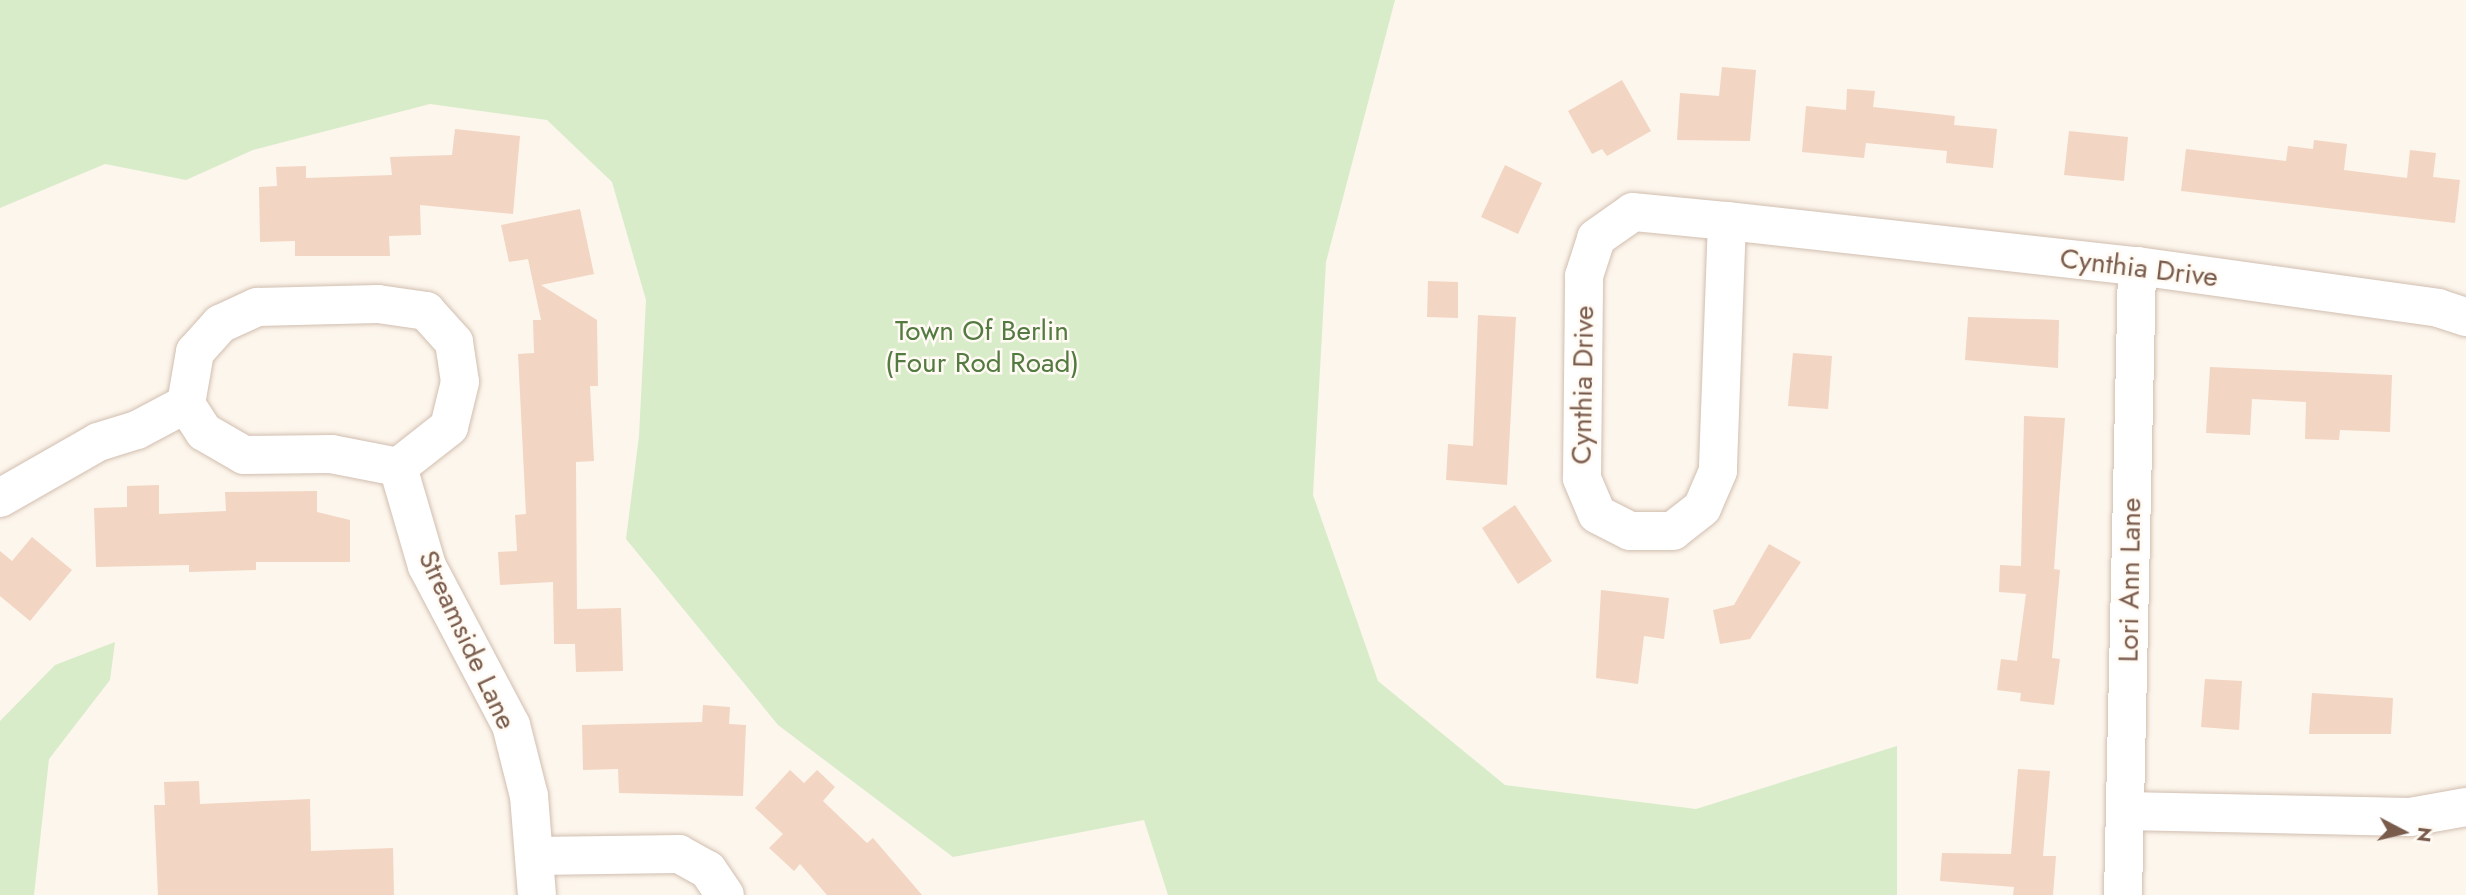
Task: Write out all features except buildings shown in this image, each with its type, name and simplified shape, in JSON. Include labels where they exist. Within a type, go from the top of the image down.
[{"type":"street","name":"Cynthia Drive","points":[[1727,221],[1718,471],[1702,508],[1673,531],[1630,531],[1597,514],[1582,478],[1584,276],[1597,239],[1633,212],[1727,221],[2137,266],[2438,308],[2466,317]]},
{"type":"street","name":"Lori Ann Lane","points":[[2123,895],[2137,266]]},
{"type":"street","points":[[378,304],[426,311],[454,342],[460,382],[449,427],[398,467],[331,454],[244,455],[204,432],[186,404],[195,352],[220,324],[257,307],[378,304]]},
{"type":"street","points":[[0,498],[98,442],[137,430],[186,404]]},
{"type":"street","name":"Streamside Lane","points":[[398,467],[427,566],[511,725],[529,796],[537,895]]},
{"type":"street","points":[[2125,811],[2410,817],[2466,807]]},
{"type":"street","points":[[534,856],[679,853],[708,870],[724,895]]},
{"type":"green space","name":"Town Of Berlin (Four Rod Road)","points":[[0,0],[1395,0],[1326,262],[1313,495],[1378,681],[1505,785],[1696,809],[1897,746],[1897,895],[1168,895],[1144,820],[953,857],[778,725],[626,539],[639,436],[646,300],[612,182],[547,120],[430,104],[253,150],[186,180],[105,164],[0,208]]},
{"type":"green space","points":[[115,642],[110,680],[49,759],[34,895],[0,895],[0,721],[55,665]]}]
